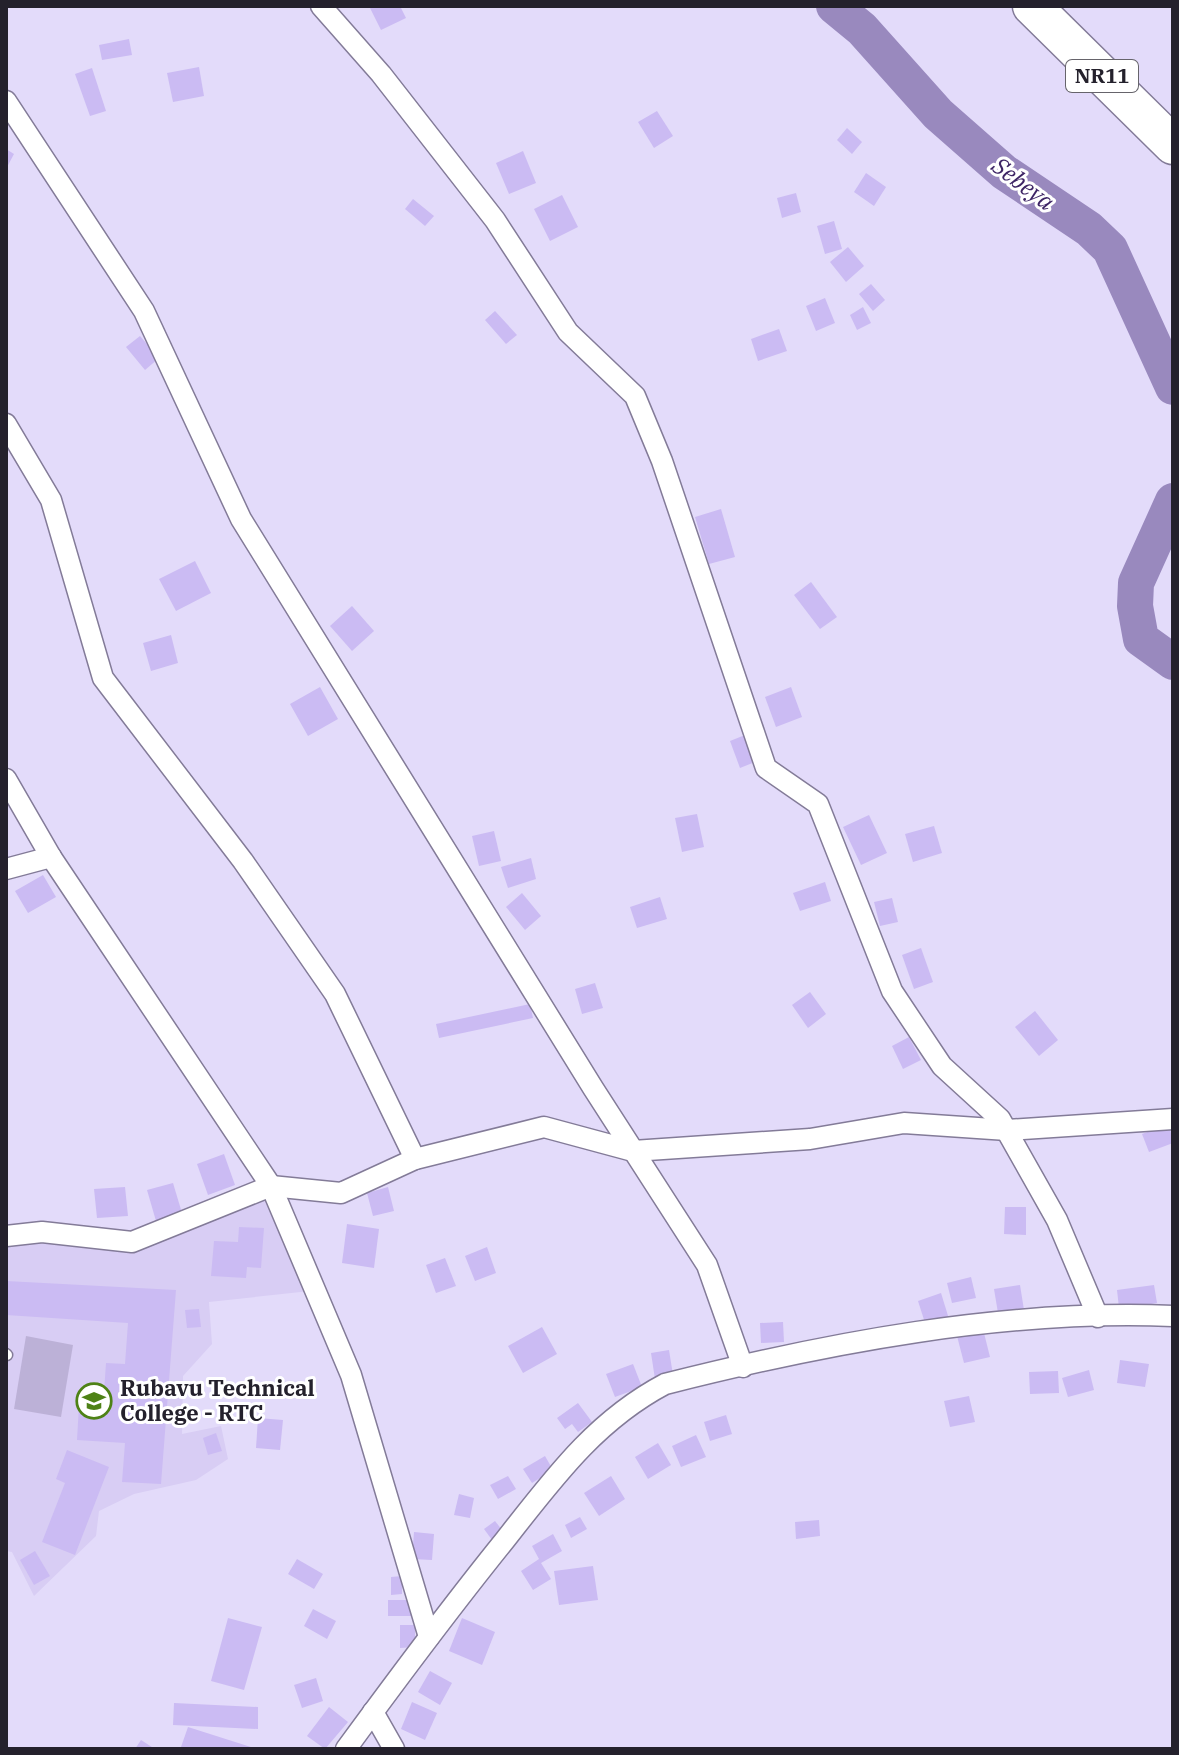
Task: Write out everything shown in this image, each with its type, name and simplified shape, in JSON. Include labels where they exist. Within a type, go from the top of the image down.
[{"type":"highway","name":"NR11","points":[[1032,6],[1173,145]]},
{"type":"street","points":[[321,6],[381,74],[495,220],[568,332],[635,396],[662,461],[766,768],[818,804],[892,991],[942,1066],[1000,1119],[1007,1130],[1057,1220],[1098,1317]]},
{"type":"street","points":[[6,101],[144,311],[241,519],[707,1265],[743,1367]]},
{"type":"street","points":[[6,424],[51,500],[103,678],[243,861],[335,994],[415,1159]]},
{"type":"street","points":[[6,779],[51,857],[271,1186],[351,1375],[429,1637]]},
{"type":"street","points":[[6,869],[51,857]]},
{"type":"street","points":[[6,1236],[42,1232],[132,1242],[271,1186],[341,1193],[415,1159],[544,1127],[633,1151],[810,1139],[904,1123],[1007,1130],[1173,1119]]},
{"type":"street","points":[[346,1749],[429,1637],[578,1447],[608,1421],[665,1384],[934,1328],[1098,1317],[1173,1316]]},
{"type":"street","points":[[373,1712],[394,1749]]},
{"type":"shaded area","name":"Rubavu Technical College - RTC","points":[[264,1193],[310,1291],[209,1302],[212,1344],[183,1376],[182,1434],[221,1426],[228,1459],[196,1480],[134,1494],[99,1511],[96,1536],[34,1596],[12,1552],[6,1551],[6,1239],[134,1244]]},
{"type":"shaded area","points":[[26,1336],[73,1345],[61,1417],[14,1409]]},
{"type":"building","points":[[369,6],[400,6],[406,18],[381,30]]},
{"type":"building","points":[[129,39],[132,55],[102,60],[99,45]]},
{"type":"building","points":[[199,67],[204,96],[173,102],[167,73]]},
{"type":"building","points":[[92,68],[106,111],[90,116],[75,74]]},
{"type":"building","points":[[657,111],[673,136],[654,148],[638,122]]},
{"type":"building","points":[[847,128],[862,142],[852,154],[837,140]]},
{"type":"building","points":[[6,149],[14,154],[6,169]]},
{"type":"building","points":[[523,151],[536,183],[509,194],[496,163]]},
{"type":"building","points":[[866,173],[886,187],[874,206],[854,192]]},
{"type":"building","points":[[796,193],[801,212],[782,218],[777,198]]},
{"type":"building","points":[[562,195],[578,227],[550,241],[534,209]]},
{"type":"building","points":[[413,199],[434,216],[425,226],[405,209]]},
{"type":"building","points":[[834,221],[842,249],[825,254],[817,226]]},
{"type":"building","points":[[848,247],[864,266],[846,282],[830,262]]},
{"type":"building","points":[[871,284],[885,300],[873,311],[859,294]]},
{"type":"building","points":[[825,298],[835,323],[816,331],[806,306]]},
{"type":"building","points":[[863,307],[871,323],[857,330],[850,315]]},
{"type":"building","points":[[495,311],[517,335],[506,344],[485,320]]},
{"type":"building","points":[[779,329],[787,351],[758,361],[751,339]]},
{"type":"building","points":[[140,336],[159,358],[145,370],[126,347]]},
{"type":"building","points":[[721,509],[735,557],[709,564],[695,517]]},
{"type":"building","points":[[195,561],[211,593],[176,611],[159,579]]},
{"type":"building","points":[[811,582],[837,617],[820,629],[794,595]]},
{"type":"building","points":[[352,606],[374,631],[352,651],[330,626]]},
{"type":"building","points":[[171,635],[178,663],[151,671],[143,643]]},
{"type":"building","points":[[320,687],[338,719],[308,736],[290,704]]},
{"type":"building","points":[[791,687],[802,717],[776,727],[765,697]]},
{"type":"building","points":[[745,735],[755,762],[740,768],[730,741]]},
{"type":"building","points":[[697,814],[704,847],[682,852],[675,818]]},
{"type":"building","points":[[869,815],[887,853],[861,865],[843,827]]},
{"type":"building","points":[[934,826],[942,853],[913,862],[905,834]]},
{"type":"building","points":[[494,831],[501,861],[479,866],[472,836]]},
{"type":"building","points":[[531,858],[536,879],[508,888],[501,867]]},
{"type":"building","points":[[43,875],[56,897],[28,913],[15,891]]},
{"type":"building","points":[[825,882],[831,901],[800,911],[793,893]]},
{"type":"building","points":[[522,893],[541,916],[525,930],[506,907]]},
{"type":"building","points":[[660,897],[667,919],[637,928],[630,907]]},
{"type":"building","points":[[892,898],[898,922],[880,926],[874,902]]},
{"type":"building","points":[[921,948],[933,982],[914,989],[902,955]]},
{"type":"building","points":[[595,983],[603,1008],[582,1014],[575,989]]},
{"type":"building","points":[[810,992],[826,1014],[808,1028],[792,1005]]},
{"type":"building","points":[[530,1004],[533,1018],[439,1038],[436,1024]]},
{"type":"building","points":[[1035,1011],[1058,1040],[1039,1056],[1015,1027]]},
{"type":"building","points":[[909,1037],[921,1060],[903,1069],[892,1046]]},
{"type":"building","points":[[1169,1124],[1173,1143],[1149,1152],[1142,1134]]},
{"type":"building","points":[[224,1154],[235,1185],[208,1195],[197,1164]]},
{"type":"building","points":[[173,1183],[182,1213],[156,1221],[147,1190]]},
{"type":"building","points":[[125,1187],[128,1216],[97,1218],[94,1189]]},
{"type":"building","points":[[388,1187],[394,1211],[373,1216],[367,1193]]},
{"type":"building","points":[[1005,1207],[1026,1207],[1026,1235],[1004,1234]]},
{"type":"building","points":[[347,1224],[379,1229],[374,1268],[342,1263]]},
{"type":"building","points":[[239,1227],[264,1228],[261,1268],[247,1267],[246,1278],[211,1276],[214,1241],[238,1242]]},
{"type":"building","points":[[487,1247],[496,1273],[475,1281],[465,1256]]},
{"type":"building","points":[[445,1258],[456,1286],[436,1293],[426,1265]]},
{"type":"building","points":[[971,1277],[976,1298],[952,1303],[947,1283]]},
{"type":"building","points":[[6,1281],[176,1290],[161,1484],[122,1482],[125,1443],[77,1440],[79,1405],[103,1407],[106,1363],[125,1364],[128,1323],[6,1315]]},
{"type":"building","points":[[1020,1285],[1024,1310],[998,1313],[994,1289]]},
{"type":"building","points":[[1154,1285],[1157,1303],[1145,1305],[1143,1311],[1119,1308],[1117,1290]]},
{"type":"building","points":[[941,1293],[949,1319],[926,1326],[918,1301]]},
{"type":"building","points":[[199,1309],[201,1327],[187,1328],[185,1310]]},
{"type":"building","points":[[783,1322],[784,1342],[761,1343],[760,1323]]},
{"type":"building","points":[[542,1327],[557,1354],[523,1373],[508,1346]]},
{"type":"building","points":[[983,1329],[990,1357],[964,1363],[957,1336]]},
{"type":"building","points":[[669,1350],[673,1375],[655,1379],[651,1353]]},
{"type":"building","points":[[1120,1360],[1149,1364],[1145,1387],[1117,1383]]},
{"type":"building","points":[[633,1364],[642,1387],[615,1397],[606,1374]]},
{"type":"building","points":[[1089,1370],[1094,1390],[1068,1397],[1062,1378]]},
{"type":"building","points":[[1058,1371],[1059,1393],[1030,1394],[1029,1372]]},
{"type":"building","points":[[969,1396],[975,1422],[950,1427],[944,1401]]},
{"type":"building","points":[[578,1403],[592,1422],[578,1432],[572,1424],[565,1429],[557,1418]]},
{"type":"building","points":[[726,1415],[732,1434],[710,1441],[704,1422]]},
{"type":"building","points":[[258,1418],[283,1420],[280,1450],[256,1448]]},
{"type":"building","points":[[216,1433],[222,1451],[208,1455],[203,1438]]},
{"type":"building","points":[[696,1435],[706,1457],[681,1467],[672,1446]]},
{"type":"building","points":[[658,1443],[671,1465],[648,1479],[635,1457]]},
{"type":"building","points":[[67,1450],[109,1467],[75,1555],[42,1542],[65,1483],[56,1479]]},
{"type":"building","points":[[545,1456],[553,1470],[532,1483],[523,1469]]},
{"type":"building","points":[[508,1476],[516,1489],[498,1499],[490,1485]]},
{"type":"building","points":[[611,1476],[625,1499],[599,1516],[584,1493]]},
{"type":"building","points":[[459,1494],[474,1498],[470,1518],[454,1515]]},
{"type":"building","points":[[580,1517],[587,1529],[571,1538],[565,1525]]},
{"type":"building","points":[[819,1520],[820,1536],[796,1539],[795,1522]]},
{"type":"building","points":[[495,1521],[506,1535],[495,1544],[484,1529]]},
{"type":"building","points":[[414,1532],[434,1534],[432,1560],[412,1559]]},
{"type":"building","points":[[553,1534],[562,1551],[541,1563],[551,1579],[533,1590],[521,1571],[539,1559],[532,1546]]},
{"type":"building","points":[[35,1551],[50,1576],[34,1585],[20,1560]]},
{"type":"building","points":[[297,1559],[323,1574],[314,1589],[288,1574]]},
{"type":"building","points":[[593,1566],[598,1600],[559,1605],[554,1571]]},
{"type":"building","points":[[402,1576],[402,1594],[391,1595],[391,1577]]},
{"type":"building","points":[[388,1600],[411,1600],[411,1616],[388,1616]]},
{"type":"building","points":[[313,1609],[336,1621],[327,1639],[304,1626]]},
{"type":"building","points":[[228,1618],[262,1627],[244,1690],[211,1681]]},
{"type":"building","points":[[462,1618],[495,1632],[482,1665],[449,1651]]},
{"type":"building","points":[[400,1625],[415,1625],[415,1647],[400,1648]]},
{"type":"building","points":[[430,1671],[452,1683],[440,1705],[418,1692]]},
{"type":"building","points":[[316,1678],[323,1701],[302,1708],[294,1685]]},
{"type":"building","points":[[412,1702],[437,1713],[425,1740],[401,1729]]},
{"type":"building","points":[[174,1703],[258,1707],[258,1729],[173,1725]]},
{"type":"building","points":[[329,1707],[348,1722],[325,1749],[307,1736]]},
{"type":"building","points":[[188,1727],[254,1748],[181,1747]]},
{"type":"building","points":[[141,1740],[155,1749],[135,1749]]},
{"type":"waterway","name":"Sebeya","points":[[834,6],[862,29],[938,114],[1004,172],[1089,229],[1110,249],[1173,387]]},
{"type":"waterway","name":"Sebeya","points":[[1173,501],[1136,583],[1135,606],[1141,639],[1173,662]]},
{"type":"place","name":"Rubavu Technical College - RTC","points":[[94,1401]]}]
